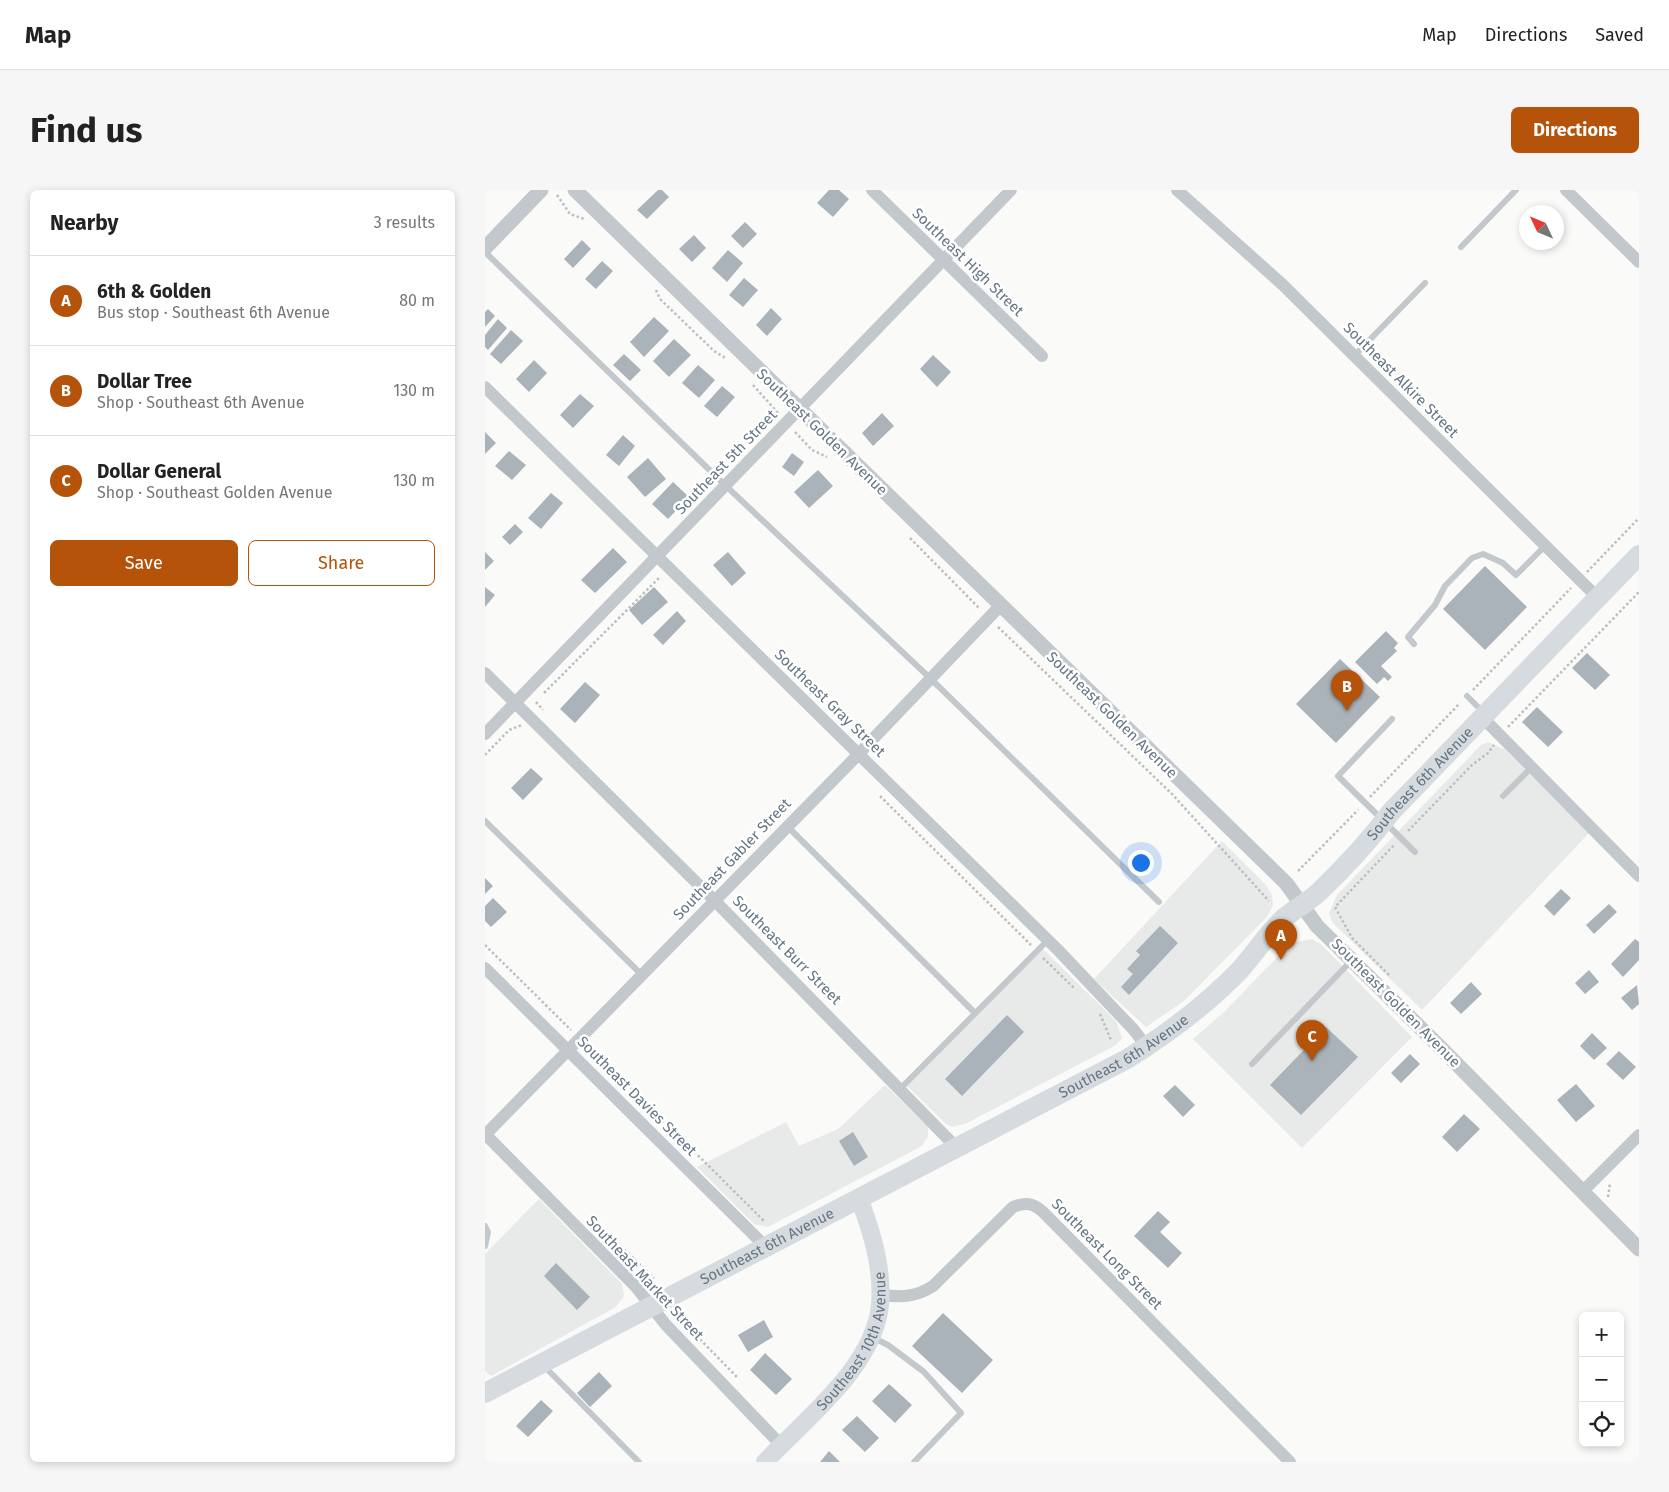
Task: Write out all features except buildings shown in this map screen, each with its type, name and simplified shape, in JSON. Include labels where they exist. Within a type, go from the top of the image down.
[{"type":"main road","name":"Southeast 6th Avenue","points":[[485,1393],[1147,1047],[1187,1020],[1241,968],[1259,944],[1285,918],[1319,892],[1369,840],[1384,821],[1639,555]]},
{"type":"main road","name":"Southeast 10th Avenue","points":[[765,1462],[848,1375],[861,1358],[871,1336],[880,1307],[880,1295],[875,1245],[859,1198]]},
{"type":"street","points":[[485,250],[541,190]]},
{"type":"street","name":"Southeast Golden Avenue","points":[[575,190],[1286,883],[1317,926],[1443,1050],[1639,1249]]},
{"type":"street","name":"Southeast High Street","points":[[872,190],[1042,356]]},
{"type":"street","name":"Southeast 5th Street","points":[[485,734],[1011,190]]},
{"type":"street","name":"Southeast Alkire Street","points":[[1177,190],[1283,285],[1598,598]]},
{"type":"street","points":[[1566,190],[1639,262]]},
{"type":"street","name":"Southeast Gray Street","points":[[485,387],[1048,940],[1133,1029],[1147,1047]]},
{"type":"street","name":"Southeast Gabler Street","points":[[485,1134],[569,1052],[1000,606]]},
{"type":"street","name":"Southeast Burr Street","points":[[485,673],[515,703],[530,711],[901,1088],[956,1147]]},
{"type":"street","points":[[1484,716],[1501,736],[1639,876]]},
{"type":"street","name":"Southeast Davies Street","points":[[485,968],[766,1247]]},
{"type":"street","name":"Southeast Market Street","points":[[485,1134],[636,1287],[666,1325],[781,1445]]},
{"type":"street","points":[[1582,1192],[1639,1134]]},
{"type":"street","name":"Southeast Long Street","points":[[880,1295],[902,1297],[924,1292],[933,1286],[1013,1207],[1025,1202],[1031,1203],[1043,1211],[1290,1462]]},
{"type":"lane","points":[[1461,247],[1516,190]]},
{"type":"lane","points":[[485,250],[726,486],[930,678],[1159,902]]},
{"type":"lane","points":[[1354,356],[1425,283]]},
{"type":"lane","points":[[1415,644],[1408,637],[1435,605],[1445,586],[1472,558],[1483,554],[1503,563],[1516,575],[1545,546]]},
{"type":"lane","points":[[1467,696],[1484,716]]},
{"type":"lane","points":[[1392,719],[1338,776],[1415,852]]},
{"type":"lane","points":[[1503,796],[1532,767]]},
{"type":"lane","points":[[485,822],[642,975]]},
{"type":"lane","points":[[787,826],[975,1013]]},
{"type":"lane","points":[[901,1088],[1048,940]]},
{"type":"lane","points":[[1251,1064],[1351,961]]},
{"type":"lane","points":[[485,1226],[488,1232],[485,1246]]},
{"type":"lane","points":[[871,1336],[887,1345],[924,1372],[961,1413],[914,1462]]},
{"type":"lane","points":[[541,1363],[639,1462]]},
{"type":"path","points":[[557,195],[570,214],[591,222]]},
{"type":"path","points":[[654,284],[660,299],[714,351],[734,363]]},
{"type":"path","points":[[747,378],[812,450],[832,460]]},
{"type":"path","points":[[1298,871],[1639,518]]},
{"type":"path","points":[[907,535],[989,618],[1172,794],[1269,901]]},
{"type":"path","points":[[485,755],[509,730],[520,727],[530,711],[664,575]]},
{"type":"path","points":[[1393,979],[1352,938],[1335,907],[1472,765],[1488,753],[1501,736],[1639,592]]},
{"type":"path","points":[[877,792],[1078,992]]},
{"type":"path","points":[[485,945],[764,1221]]},
{"type":"path","points":[[1099,1012],[1111,1040]]},
{"type":"path","points":[[1604,1171],[1613,1179],[1608,1186],[1608,1197],[1614,1203]]},
{"type":"path","points":[[679,1318],[738,1378]]},
{"type":"shaded area","points":[[1488,742],[1504,749],[1589,833],[1422,1010],[1332,922],[1329,913],[1337,895],[1481,745]]},
{"type":"shaded area","points":[[1222,841],[1266,885],[1272,895],[1273,905],[1267,917],[1184,1001],[1146,1027],[1094,979]]},
{"type":"shaded area","points":[[1312,939],[1322,945],[1412,1037],[1302,1148],[1193,1039],[1224,1012],[1287,947],[1296,942]]},
{"type":"shaded area","points":[[1042,948],[1116,1021],[1122,1038],[1116,1045],[967,1123],[953,1127],[946,1124],[907,1086]]},
{"type":"shaded area","points":[[885,1085],[928,1127],[928,1136],[922,1146],[768,1227],[754,1224],[697,1167],[786,1122],[799,1146],[838,1129]]},
{"type":"shaded area","points":[[539,1199],[622,1284],[624,1296],[616,1307],[491,1376],[485,1371],[485,1254]]},
{"type":"place","name":"Dollar Tree","points":[[1347,711]]},
{"type":"place","name":"6th & Golden","points":[[1281,960]]},
{"type":"place","name":"Dollar General","points":[[1312,1061]]}]
